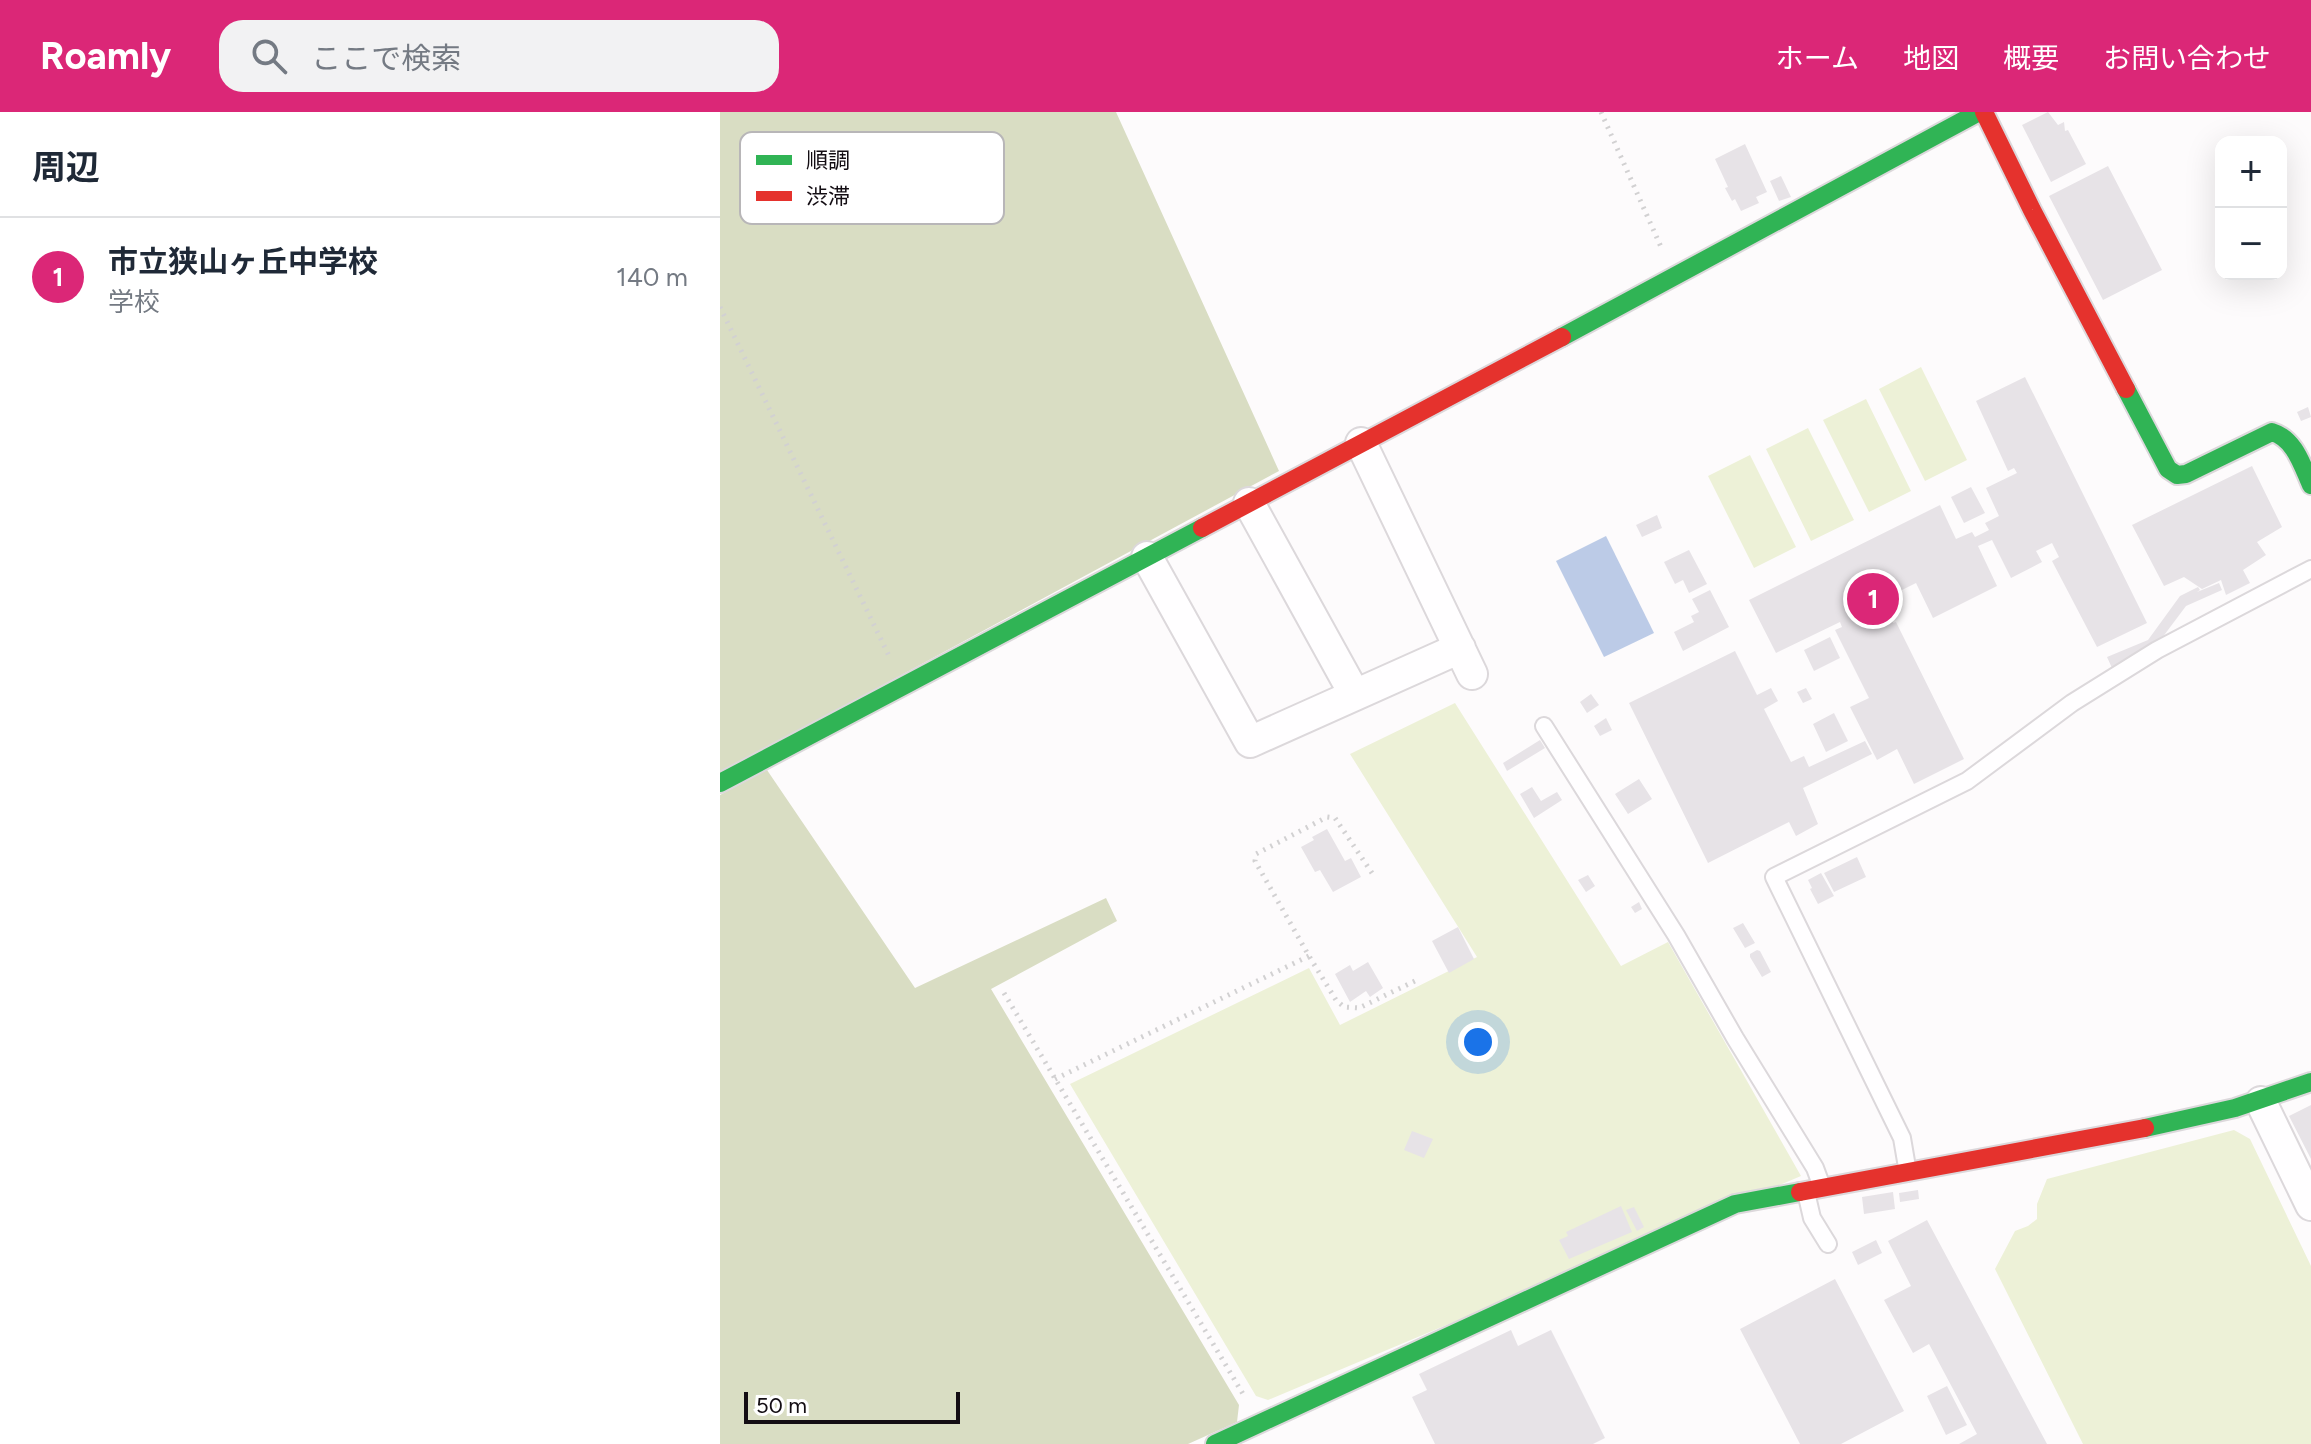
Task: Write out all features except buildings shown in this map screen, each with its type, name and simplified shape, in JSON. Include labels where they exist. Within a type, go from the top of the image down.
[{"type":"street","points":[[720,783],[1982,112],[2168,469],[2177,475],[2186,474],[2272,432],[2282,434],[2290,442],[2311,485]]},
{"type":"street","points":[[1147,557],[1250,742],[1355,695],[1466,661],[1361,443]]},
{"type":"street","points":[[1249,503],[1355,695]]},
{"type":"street","points":[[1215,1444],[1735,1204],[2012,1155],[2261,1102],[2311,1082]]},
{"type":"street","points":[[2261,1102],[2311,1205]]},
{"type":"lane","points":[[1908,1173],[1902,1138],[1774,877],[1967,781],[2072,703],[2157,650],[2311,569]]},
{"type":"lane","points":[[1544,726],[1676,935],[1815,1168],[1812,1218],[1828,1244]]},
{"type":"path","points":[[1601,112],[1675,277]]},
{"type":"path","points":[[720,307],[903,686]]},
{"type":"path","points":[[1372,873],[1335,818],[1327,817],[1256,854],[1255,861],[1309,956],[1336,1000],[1344,1007],[1359,1008],[1417,980]]},
{"type":"path","points":[[1055,1079],[1309,956]]},
{"type":"path","points":[[1004,993],[1259,1423]]},
{"type":"green space","points":[[720,112],[1116,112],[1279,471],[720,773]]},
{"type":"green space","points":[[1921,367],[1967,460],[1925,481],[1879,389]]},
{"type":"green space","points":[[1866,399],[1911,491],[1869,512],[1823,420]]},
{"type":"green space","points":[[1808,428],[1854,520],[1811,541],[1766,449]]},
{"type":"green space","points":[[1750,455],[1796,547],[1754,568],[1708,476]]},
{"type":"green space","points":[[1455,703],[1621,966],[1668,942],[1801,1176],[1268,1400],[1256,1396],[1070,1084],[1309,968],[1340,1025],[1477,957],[1350,754]]},
{"type":"green space","points":[[767,770],[915,988],[1106,898],[1117,921],[991,989],[1239,1405],[1237,1422],[1188,1444],[720,1444],[720,795]]},
{"type":"green space","points":[[2234,1130],[2250,1139],[2311,1266],[2311,1444],[2083,1444],[1995,1269],[2015,1231],[2037,1219],[2037,1204],[2047,1179]]},
{"type":"water","points":[[1606,536],[1654,633],[1604,657],[1556,561]]},
{"type":"traffic: fast","points":[[1562,337],[1979,112]]},
{"type":"traffic: fast","points":[[2126,389],[2168,469],[2177,475],[2186,474],[2272,432],[2287,440],[2301,461],[2311,485]]},
{"type":"traffic: fast","points":[[720,783],[1202,528]]},
{"type":"traffic: fast","points":[[2145,1128],[2235,1108],[2311,1082]]},
{"type":"traffic: fast","points":[[1215,1444],[1735,1204],[1800,1192]]},
{"type":"traffic: jam","points":[[1984,112],[2126,389]]},
{"type":"traffic: jam","points":[[1202,528],[1562,337]]},
{"type":"traffic: jam","points":[[1800,1192],[2145,1128]]},
{"type":"place","name":"市立狭山ヶ丘中学校","points":[[1873,599]]}]
